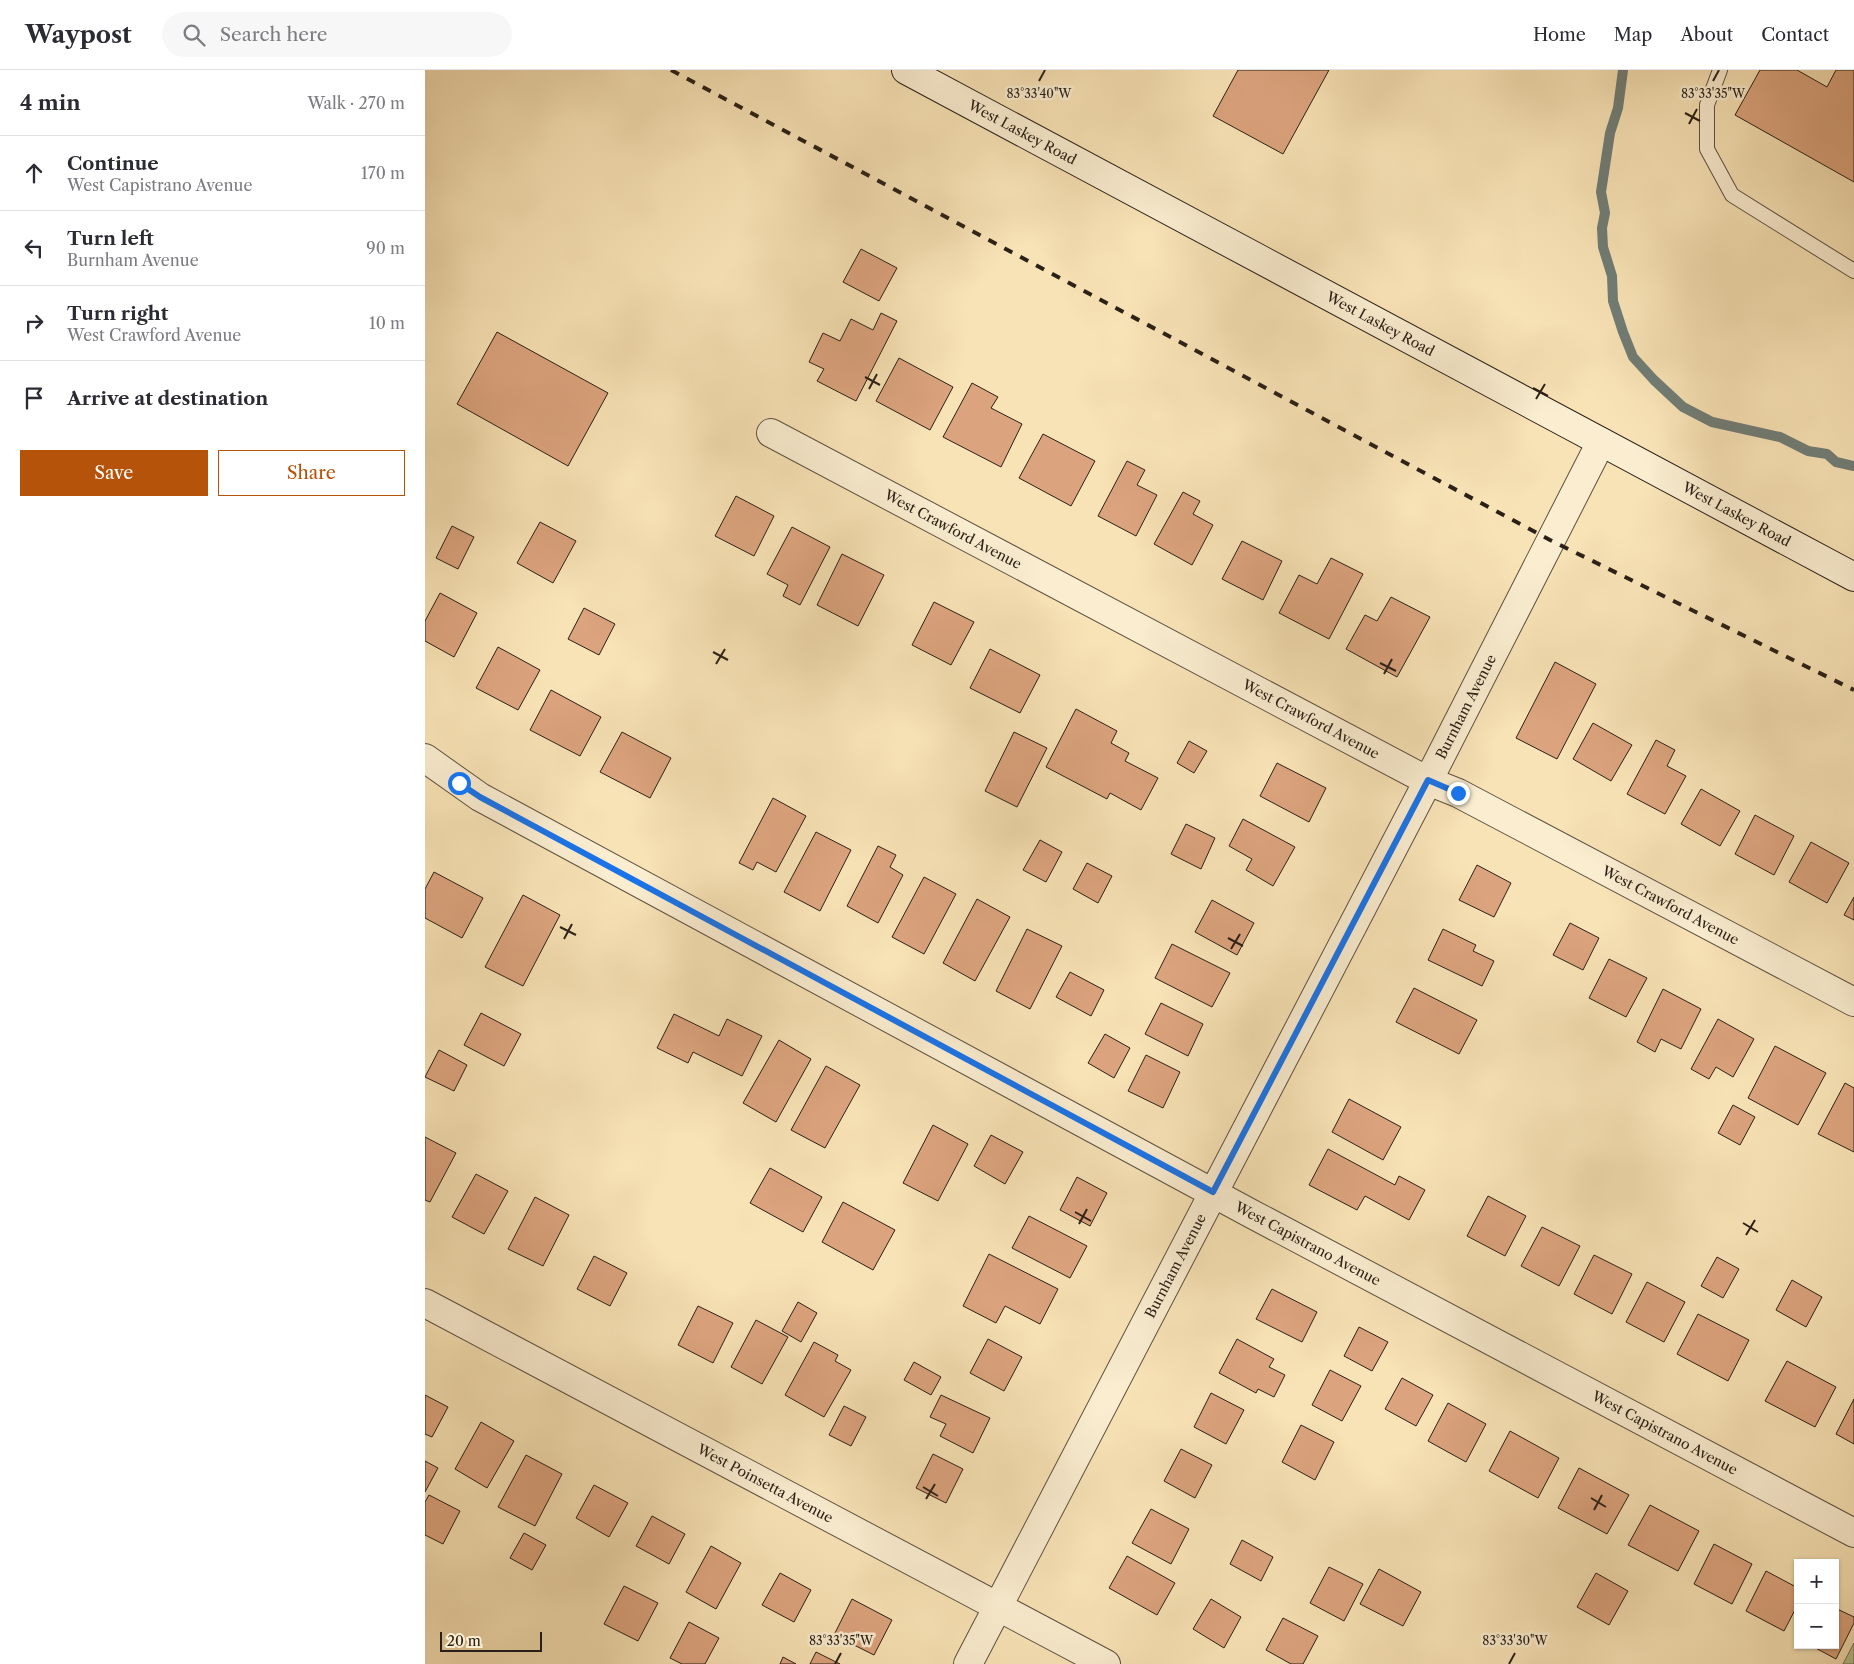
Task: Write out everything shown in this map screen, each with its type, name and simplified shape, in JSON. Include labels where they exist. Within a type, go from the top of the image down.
[{"type":"street","name":"West Laskey Road","points":[[906,70],[1854,577]]},
{"type":"street","name":"West Crawford Avenue","points":[[771,433],[1428,780],[1458,793],[1854,1002]]},
{"type":"street","name":"Burnham Avenue","points":[[968,1664],[1428,780],[1601,442]]},
{"type":"street","name":"West Capistrano Avenue","points":[[425,758],[480,797],[1213,1192],[1854,1533]]},
{"type":"street","name":"West Poinsetta Avenue","points":[[425,1303],[1106,1664]]},
{"type":"lane","points":[[1720,70],[1707,105],[1707,149],[1732,196],[1854,271]]},
{"type":"green space","points":[[1854,1643],[1854,1664],[1843,1664]]},
{"type":"building","points":[[1238,70],[1329,70],[1283,154],[1213,116]]},
{"type":"building","points":[[1760,70],[1797,70],[1827,87],[1836,70],[1854,70],[1854,182],[1735,115]]},
{"type":"building","points":[[861,249],[897,268],[879,301],[843,282]]},
{"type":"building","points":[[881,313],[897,321],[856,401],[817,381],[824,369],[809,362],[823,333],[840,341],[851,319],[873,330]]},
{"type":"building","points":[[497,332],[608,393],[568,466],[457,404]]},
{"type":"building","points":[[899,358],[953,387],[930,430],[876,401]]},
{"type":"building","points":[[972,383],[998,397],[991,408],[1022,424],[1001,467],[943,437]]},
{"type":"building","points":[[1043,434],[1095,461],[1071,506],[1019,478]]},
{"type":"building","points":[[1127,461],[1145,470],[1137,485],[1157,495],[1136,536],[1098,516]]},
{"type":"building","points":[[1183,492],[1200,501],[1193,514],[1213,525],[1192,565],[1154,544]]},
{"type":"building","points":[[736,496],[774,516],[754,556],[715,536]]},
{"type":"building","points":[[540,522],[576,541],[553,583],[517,563]]},
{"type":"building","points":[[452,526],[474,537],[458,569],[436,558]]},
{"type":"building","points":[[792,527],[830,547],[800,605],[783,596],[788,585],[767,574]]},
{"type":"building","points":[[1242,541],[1282,561],[1263,600],[1222,579]]},
{"type":"building","points":[[842,554],[884,575],[858,626],[817,605]]},
{"type":"building","points":[[1331,558],[1363,574],[1329,639],[1279,613],[1299,575],[1317,584]]},
{"type":"building","points":[[440,593],[477,613],[454,657],[425,641],[425,621]]},
{"type":"building","points":[[1391,597],[1430,617],[1397,677],[1346,649],[1365,615],[1377,621]]},
{"type":"building","points":[[934,602],[974,622],[951,665],[912,645]]},
{"type":"building","points":[[584,608],[615,624],[599,655],[568,639]]},
{"type":"building","points":[[498,647],[540,670],[518,710],[476,688]]},
{"type":"building","points":[[990,649],[1040,675],[1020,713],[970,688]]},
{"type":"building","points":[[1555,662],[1596,684],[1557,759],[1516,738]]},
{"type":"building","points":[[551,690],[601,717],[580,756],[530,730]]},
{"type":"building","points":[[1076,709],[1117,731],[1111,743],[1129,753],[1125,761],[1158,778],[1141,810],[1110,793],[1107,799],[1046,767]]},
{"type":"building","points":[[1593,723],[1632,745],[1611,781],[1573,759]]},
{"type":"building","points":[[622,732],[671,758],[650,798],[600,772]]},
{"type":"building","points":[[1014,732],[1047,748],[1017,807],[985,791]]},
{"type":"building","points":[[1656,740],[1675,750],[1667,766],[1686,776],[1665,814],[1627,794]]},
{"type":"building","points":[[1189,741],[1207,751],[1194,773],[1177,763]]},
{"type":"building","points":[[1277,763],[1326,788],[1309,822],[1260,796]]},
{"type":"building","points":[[1701,789],[1740,811],[1720,846],[1681,824]]},
{"type":"building","points":[[773,798],[806,816],[776,872],[757,862],[753,870],[739,863]]},
{"type":"building","points":[[1755,815],[1794,836],[1774,875],[1735,854]]},
{"type":"building","points":[[1243,819],[1295,847],[1273,886],[1246,870],[1252,859],[1229,846]]},
{"type":"building","points":[[1186,824],[1215,838],[1201,869],[1171,854]]},
{"type":"building","points":[[816,832],[851,850],[820,911],[784,892]]},
{"type":"building","points":[[1040,840],[1062,852],[1046,882],[1023,870]]},
{"type":"building","points":[[1811,842],[1849,863],[1827,903],[1789,882]]},
{"type":"building","points":[[878,846],[896,855],[890,867],[903,875],[878,923],[847,906]]},
{"type":"building","points":[[1087,863],[1112,876],[1098,903],[1073,889]]},
{"type":"building","points":[[1477,865],[1511,883],[1494,917],[1459,900]]},
{"type":"building","points":[[434,872],[483,898],[462,938],[425,918],[425,889]]},
{"type":"building","points":[[924,877],[956,894],[924,954],[892,937]]},
{"type":"building","points":[[523,895],[560,915],[523,986],[485,967]]},
{"type":"building","points":[[1854,897],[1854,920],[1844,915]]},
{"type":"building","points":[[977,899],[1010,917],[975,981],[943,963]]},
{"type":"building","points":[[1212,900],[1254,923],[1237,955],[1195,932]]},
{"type":"building","points":[[1570,923],[1599,938],[1583,970],[1553,955]]},
{"type":"building","points":[[1027,929],[1062,946],[1030,1009],[996,991]]},
{"type":"building","points":[[1443,929],[1476,945],[1473,951],[1494,961],[1482,986],[1428,960]]},
{"type":"building","points":[[1172,944],[1230,973],[1212,1007],[1155,978]]},
{"type":"building","points":[[1609,959],[1647,978],[1626,1017],[1589,998]]},
{"type":"building","points":[[1070,972],[1104,990],[1091,1016],[1056,997]]},
{"type":"building","points":[[1414,988],[1477,1020],[1459,1054],[1396,1022]]},
{"type":"building","points":[[1663,989],[1701,1009],[1681,1049],[1661,1039],[1655,1052],[1637,1042]]},
{"type":"building","points":[[1161,1003],[1203,1024],[1188,1056],[1145,1034]]},
{"type":"building","points":[[481,1013],[521,1034],[504,1066],[464,1045]]},
{"type":"building","points":[[674,1014],[719,1036],[727,1019],[762,1036],[742,1076],[693,1052],[688,1063],[657,1048]]},
{"type":"building","points":[[1718,1019],[1754,1039],[1733,1077],[1716,1067],[1709,1079],[1691,1069]]},
{"type":"building","points":[[1105,1034],[1130,1048],[1114,1078],[1088,1063]]},
{"type":"building","points":[[779,1040],[811,1059],[776,1122],[743,1103]]},
{"type":"building","points":[[1775,1046],[1826,1073],[1798,1125],[1748,1098]]},
{"type":"building","points":[[439,1050],[467,1065],[454,1091],[425,1077]]},
{"type":"building","points":[[1146,1055],[1180,1072],[1163,1108],[1128,1091]]},
{"type":"building","points":[[826,1066],[860,1085],[825,1148],[791,1130]]},
{"type":"building","points":[[1845,1083],[1854,1088],[1854,1152],[1818,1134]]},
{"type":"building","points":[[1349,1099],[1401,1127],[1383,1160],[1332,1132]]},
{"type":"building","points":[[1733,1105],[1755,1117],[1740,1145],[1718,1133]]},
{"type":"building","points":[[933,1125],[968,1144],[938,1201],[903,1183]]},
{"type":"building","points":[[991,1135],[1023,1152],[1005,1184],[974,1166]]},
{"type":"building","points":[[425,1137],[456,1153],[430,1202],[425,1200]]},
{"type":"building","points":[[1328,1149],[1395,1185],[1399,1176],[1425,1190],[1409,1220],[1365,1196],[1357,1210],[1309,1185]]},
{"type":"building","points":[[770,1168],[822,1197],[803,1232],[750,1203]]},
{"type":"building","points":[[476,1174],[508,1191],[484,1234],[452,1217]]},
{"type":"building","points":[[1077,1177],[1107,1193],[1090,1226],[1060,1210]]},
{"type":"building","points":[[1488,1196],[1526,1216],[1505,1256],[1467,1236]]},
{"type":"building","points":[[535,1197],[569,1215],[543,1266],[508,1249]]},
{"type":"building","points":[[843,1202],[895,1230],[873,1270],[822,1242]]},
{"type":"building","points":[[1029,1216],[1087,1246],[1070,1278],[1012,1248]]},
{"type":"building","points":[[1542,1227],[1580,1246],[1559,1286],[1521,1266]]},
{"type":"building","points":[[989,1254],[1058,1289],[1040,1324],[1005,1306],[996,1323],[963,1306]]},
{"type":"building","points":[[1594,1255],[1632,1274],[1612,1314],[1574,1294]]},
{"type":"building","points":[[594,1256],[627,1273],[610,1306],[577,1289]]},
{"type":"building","points":[[1717,1257],[1739,1269],[1723,1298],[1701,1286]]},
{"type":"building","points":[[1792,1280],[1822,1297],[1806,1327],[1776,1310]]},
{"type":"building","points":[[1647,1282],[1685,1302],[1664,1342],[1626,1322]]},
{"type":"building","points":[[1272,1289],[1317,1312],[1302,1342],[1256,1319]]},
{"type":"building","points":[[798,1302],[817,1313],[801,1342],[782,1331]]},
{"type":"building","points":[[698,1306],[733,1323],[713,1363],[678,1345]]},
{"type":"building","points":[[1698,1314],[1749,1340],[1728,1381],[1677,1354]]},
{"type":"building","points":[[756,1320],[788,1337],[762,1384],[731,1367]]},
{"type":"building","points":[[1359,1327],[1388,1342],[1372,1371],[1344,1356]]},
{"type":"building","points":[[988,1339],[1022,1357],[1004,1391],[970,1373]]},
{"type":"building","points":[[1237,1339],[1274,1359],[1269,1367],[1285,1375],[1274,1397],[1258,1389],[1256,1393],[1219,1373]]},
{"type":"building","points":[[814,1342],[838,1355],[835,1361],[851,1370],[824,1417],[785,1395]]},
{"type":"building","points":[[1787,1361],[1836,1387],[1815,1427],[1765,1401]]},
{"type":"building","points":[[914,1362],[941,1377],[931,1395],[904,1380]]},
{"type":"building","points":[[1330,1370],[1361,1386],[1342,1421],[1312,1405]]},
{"type":"building","points":[[1402,1378],[1433,1395],[1416,1426],[1385,1409]]},
{"type":"building","points":[[1211,1393],[1244,1410],[1226,1444],[1194,1427]]},
{"type":"building","points":[[425,1395],[448,1407],[432,1437],[425,1434]]},
{"type":"building","points":[[941,1395],[990,1418],[973,1453],[940,1436],[946,1424],[930,1417]]},
{"type":"building","points":[[1854,1399],[1854,1444],[1836,1434]]},
{"type":"building","points":[[1448,1403],[1486,1424],[1466,1462],[1428,1441]]},
{"type":"building","points":[[844,1406],[866,1417],[851,1446],[829,1435]]},
{"type":"building","points":[[481,1422],[514,1441],[487,1488],[455,1469]]},
{"type":"building","points":[[1301,1425],[1334,1442],[1315,1480],[1282,1462]]},
{"type":"building","points":[[1510,1431],[1559,1458],[1538,1498],[1489,1471]]},
{"type":"building","points":[[1181,1449],[1212,1465],[1195,1498],[1164,1481]]},
{"type":"building","points":[[933,1454],[963,1469],[946,1503],[916,1488]]},
{"type":"building","points":[[526,1455],[562,1474],[535,1526],[498,1507]]},
{"type":"building","points":[[425,1461],[438,1468],[425,1492]]},
{"type":"building","points":[[1579,1468],[1629,1495],[1607,1534],[1558,1508]]},
{"type":"building","points":[[594,1485],[628,1503],[609,1537],[576,1518]]},
{"type":"building","points":[[429,1495],[460,1511],[443,1544],[425,1535],[425,1502]]},
{"type":"building","points":[[1650,1505],[1699,1531],[1678,1571],[1628,1545]]},
{"type":"building","points":[[1151,1509],[1189,1529],[1171,1564],[1132,1543]]},
{"type":"building","points":[[652,1516],[685,1534],[669,1564],[636,1546]]},
{"type":"building","points":[[524,1533],[546,1545],[532,1570],[510,1558]]},
{"type":"building","points":[[1242,1540],[1273,1557],[1261,1581],[1230,1564]]},
{"type":"building","points":[[1714,1544],[1752,1564],[1732,1604],[1694,1584]]},
{"type":"building","points":[[711,1546],[741,1563],[716,1609],[686,1592]]},
{"type":"building","points":[[1127,1556],[1175,1583],[1157,1615],[1109,1588]]},
{"type":"building","points":[[1329,1567],[1363,1584],[1344,1621],[1310,1603]]},
{"type":"building","points":[[1379,1569],[1421,1592],[1403,1626],[1360,1604]]},
{"type":"building","points":[[1766,1571],[1794,1586],[1794,1612],[1784,1631],[1746,1611]]},
{"type":"building","points":[[780,1573],[811,1590],[794,1622],[762,1605]]},
{"type":"building","points":[[1596,1573],[1628,1591],[1609,1625],[1577,1607]]},
{"type":"building","points":[[624,1586],[658,1603],[638,1641],[604,1624]]},
{"type":"building","points":[[852,1599],[892,1620],[874,1655],[834,1635]]},
{"type":"building","points":[[1211,1599],[1241,1617],[1224,1648],[1193,1629]]},
{"type":"building","points":[[1839,1610],[1854,1617],[1854,1623],[1836,1659],[1817,1649],[1839,1649]]},
{"type":"building","points":[[1283,1618],[1318,1636],[1303,1664],[1291,1664],[1266,1650]]},
{"type":"building","points":[[689,1622],[719,1638],[705,1664],[682,1664],[670,1658]]},
{"type":"building","points":[[816,1652],[840,1664],[810,1664]]},
{"type":"building","points":[[783,1657],[796,1664],[780,1664]]},
{"type":"waterway","points":[[1623,70],[1618,108],[1610,133],[1601,192],[1605,213],[1602,228],[1603,247],[1612,276],[1613,301],[1633,357],[1683,407],[1712,422],[1780,437],[1808,451],[1827,454],[1836,462],[1854,466]]},
{"type":"railway","points":[[671,70],[1550,540],[1854,690]]},
{"type":"route","points":[[459,783],[480,797],[1213,1192],[1428,780],[1458,793]]}]
